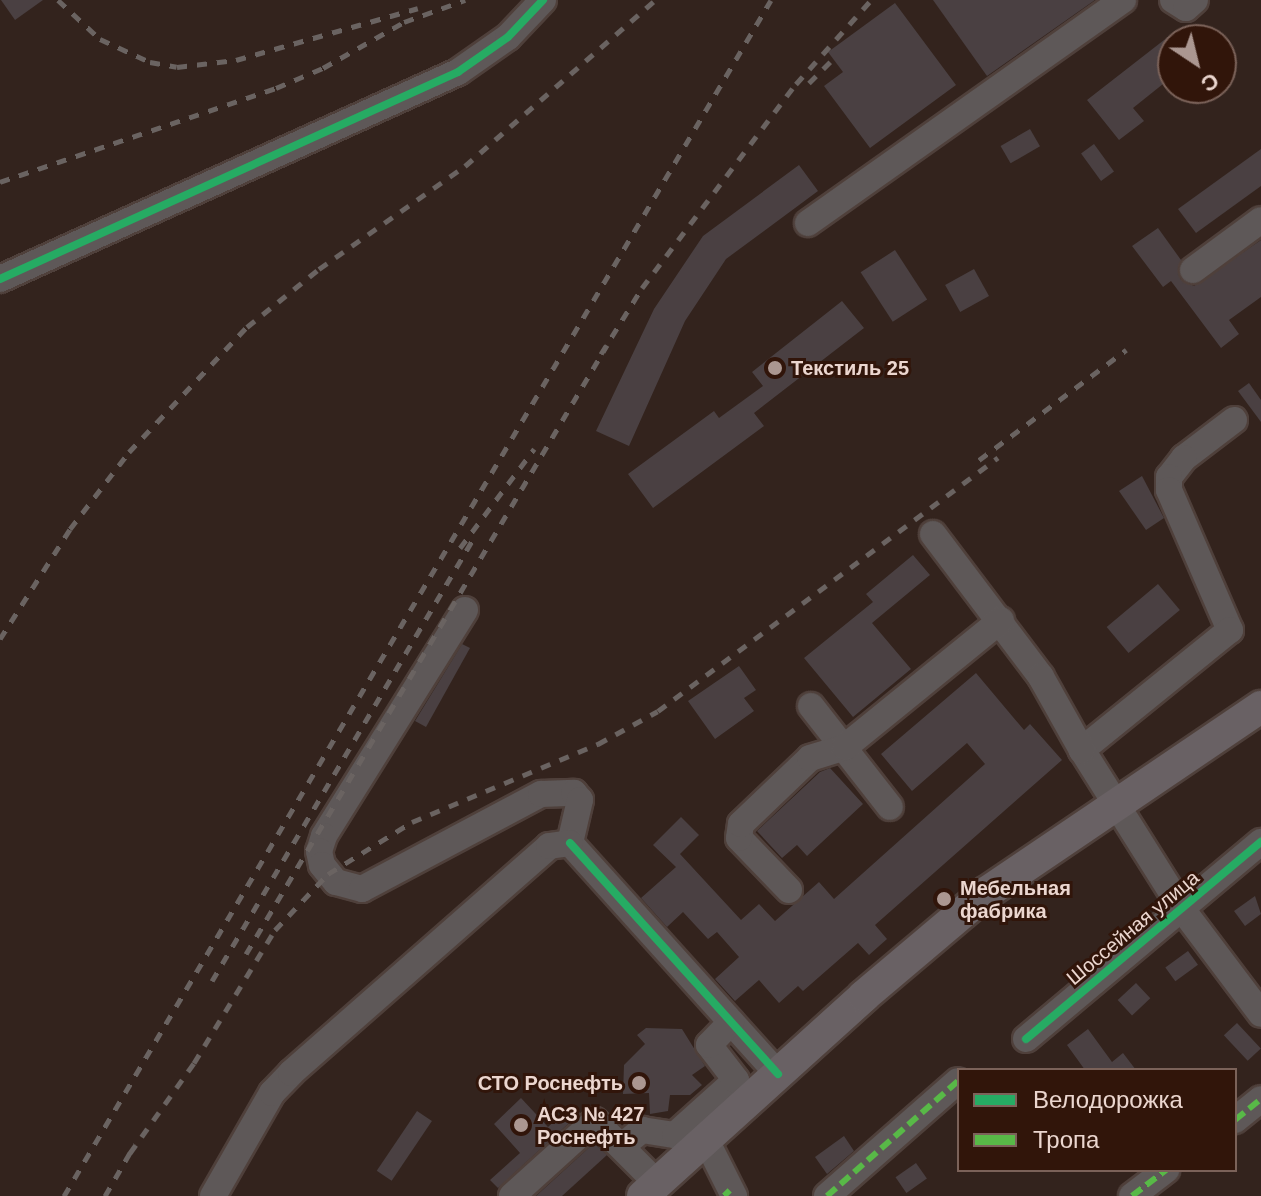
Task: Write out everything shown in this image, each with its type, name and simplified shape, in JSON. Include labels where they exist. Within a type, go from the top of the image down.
[{"type":"main road","points":[[650,1189],[935,934],[1114,803],[1261,707]]},
{"type":"street","points":[[0,279],[458,72],[508,37],[543,0]]},
{"type":"street","points":[[808,223],[1123,0]]},
{"type":"street","points":[[1173,0],[1186,8],[1195,0]]},
{"type":"street","points":[[1193,270],[1261,220]]},
{"type":"street","points":[[1082,750],[1230,630],[1169,490],[1169,477],[1184,458],[1234,420]]},
{"type":"street","points":[[933,534],[1001,620],[1182,909],[1261,1014]]},
{"type":"street","points":[[465,610],[324,836],[319,851],[322,865],[336,882],[362,889],[541,794],[562,791],[580,800],[570,843]]},
{"type":"street","points":[[789,890],[737,830],[810,758],[845,747],[1001,620]]},
{"type":"street","points":[[811,706],[890,807]]},
{"type":"street","name":"Шоссейная улица","points":[[1026,1039],[1261,842]]},
{"type":"street","points":[[570,843],[778,1074]]},
{"type":"street","points":[[213,1196],[272,1093],[291,1073],[549,846],[570,843]]},
{"type":"street","points":[[622,1146],[642,1130],[675,1135],[736,1080],[709,1045],[731,1022]]},
{"type":"street","points":[[840,1192],[957,1082]]},
{"type":"street","points":[[1237,1118],[1261,1099]]},
{"type":"street","points":[[512,1196],[587,1124],[600,1124],[622,1146],[650,1189]]},
{"type":"street","points":[[705,1138],[729,1194]]},
{"type":"street","points":[[1132,1196],[1163,1172]]},
{"type":"building","points":[[1,0],[43,0],[15,20]]},
{"type":"building","points":[[933,0],[1095,0],[987,76]]},
{"type":"building","points":[[895,3],[956,85],[870,148],[824,86],[843,72],[828,52]]},
{"type":"building","points":[[1157,45],[1157,89],[1133,108],[1144,121],[1119,140],[1087,100]]},
{"type":"building","points":[[1030,129],[1040,146],[1011,163],[1001,146]]},
{"type":"building","points":[[1094,144],[1114,172],[1101,181],[1081,153]]},
{"type":"building","points":[[1261,149],[1261,186],[1196,233],[1178,209]]},
{"type":"building","points":[[799,165],[818,191],[726,259],[685,321],[629,446],[596,431],[654,309],[703,236]]},
{"type":"building","points":[[1158,228],[1181,260],[1180,279],[1194,286],[1261,240],[1261,297],[1229,320],[1239,334],[1221,348],[1171,281],[1163,287],[1132,246]]},
{"type":"building","points":[[895,250],[927,299],[893,322],[861,272]]},
{"type":"building","points":[[974,269],[989,296],[960,312],[945,285]]},
{"type":"building","points":[[842,301],[864,328],[754,413],[764,426],[653,508],[628,474],[714,411],[719,418],[763,386],[752,372]]},
{"type":"building","points":[[1249,383],[1261,400],[1261,422],[1238,391]]},
{"type":"building","points":[[1142,476],[1164,518],[1146,530],[1119,491]]},
{"type":"building","points":[[913,555],[930,575],[872,623],[911,669],[853,717],[804,658],[873,602],[866,594]]},
{"type":"building","points":[[1158,584],[1180,610],[1129,653],[1107,627]]},
{"type":"building","points":[[462,644],[470,648],[426,727],[415,721]]},
{"type":"building","points":[[739,666],[756,690],[744,698],[754,711],[715,739],[688,701]]},
{"type":"building","points":[[976,673],[1024,730],[1030,724],[1062,760],[875,925],[887,939],[869,955],[858,943],[803,991],[798,986],[779,1003],[759,980],[735,1001],[715,979],[739,957],[717,932],[708,939],[683,912],[667,927],[641,898],[676,867],[653,845],[681,817],[699,835],[680,854],[741,920],[759,904],[775,921],[819,882],[834,899],[985,764],[967,743],[912,791],[881,754]]},
{"type":"building","points":[[830,768],[863,804],[807,856],[797,845],[782,858],[757,831],[820,772]]},
{"type":"building","points":[[1255,896],[1261,914],[1245,926],[1234,911]]},
{"type":"building","points":[[1188,951],[1198,965],[1175,981],[1165,967]]},
{"type":"building","points":[[1136,983],[1150,998],[1132,1015],[1118,1000]]},
{"type":"building","points":[[1237,1023],[1261,1049],[1248,1061],[1224,1035]]},
{"type":"building","points":[[646,1028],[682,1029],[705,1066],[692,1075],[702,1085],[690,1095],[670,1095],[668,1111],[650,1114],[649,1093],[623,1094],[624,1065],[645,1044],[637,1035]]},
{"type":"building","points":[[1088,1029],[1112,1062],[1123,1053],[1134,1068],[1084,1068],[1067,1045]]},
{"type":"building","points":[[521,1098],[548,1127],[572,1105],[580,1113],[498,1188],[490,1180],[520,1153],[494,1124]]},
{"type":"building","points":[[417,1111],[432,1121],[392,1181],[377,1171]]},
{"type":"building","points":[[844,1136],[854,1151],[827,1174],[815,1157]]},
{"type":"building","points":[[594,1143],[607,1155],[562,1196],[536,1196]]},
{"type":"building","points":[[916,1163],[927,1179],[906,1193],[896,1177]]},
{"type":"railway","points":[[58,0],[100,39],[150,62],[177,67],[236,60],[418,8]]},
{"type":"railway","points":[[0,182],[276,88],[323,68],[404,22],[465,0]]},
{"type":"railway","points":[[0,639],[70,529],[129,452],[247,327],[319,269],[465,166],[655,0]]},
{"type":"railway","points":[[64,1196],[771,0]]},
{"type":"railway","points":[[601,354],[642,288],[796,84],[871,0]]},
{"type":"railway","points":[[809,83],[833,59]]},
{"type":"railway","points":[[246,954],[607,345]]},
{"type":"railway","points":[[979,460],[1126,350]]},
{"type":"railway","points":[[460,548],[534,449]]},
{"type":"railway","points":[[130,1153],[194,1063],[275,930],[328,874],[412,822],[598,744],[658,711],[998,458]]},
{"type":"railway","points":[[212,981],[472,541]]},
{"type":"railway","points":[[105,1196],[135,1144]]},
{"type":"marked path","points":[[827,1196],[957,1082]]},
{"type":"marked path","points":[[1237,1118],[1261,1099]]},
{"type":"marked path","points":[[1132,1196],[1163,1172]]},
{"type":"marked path","points":[[724,1196],[730,1190]]},
{"type":"cycle path","points":[[0,279],[458,72],[508,37],[543,0]]},
{"type":"cycle path","points":[[1026,1039],[1261,842]]},
{"type":"cycle path","points":[[570,843],[778,1074]]},
{"type":"place","name":"Текстиль 25","points":[[775,368]]},
{"type":"place","name":"Мебельная фабрика","points":[[944,899]]},
{"type":"place","name":"СТО Роснефть","points":[[639,1083]]},
{"type":"place","name":"АСЗ № 427 Роснефть","points":[[521,1125]]}]
